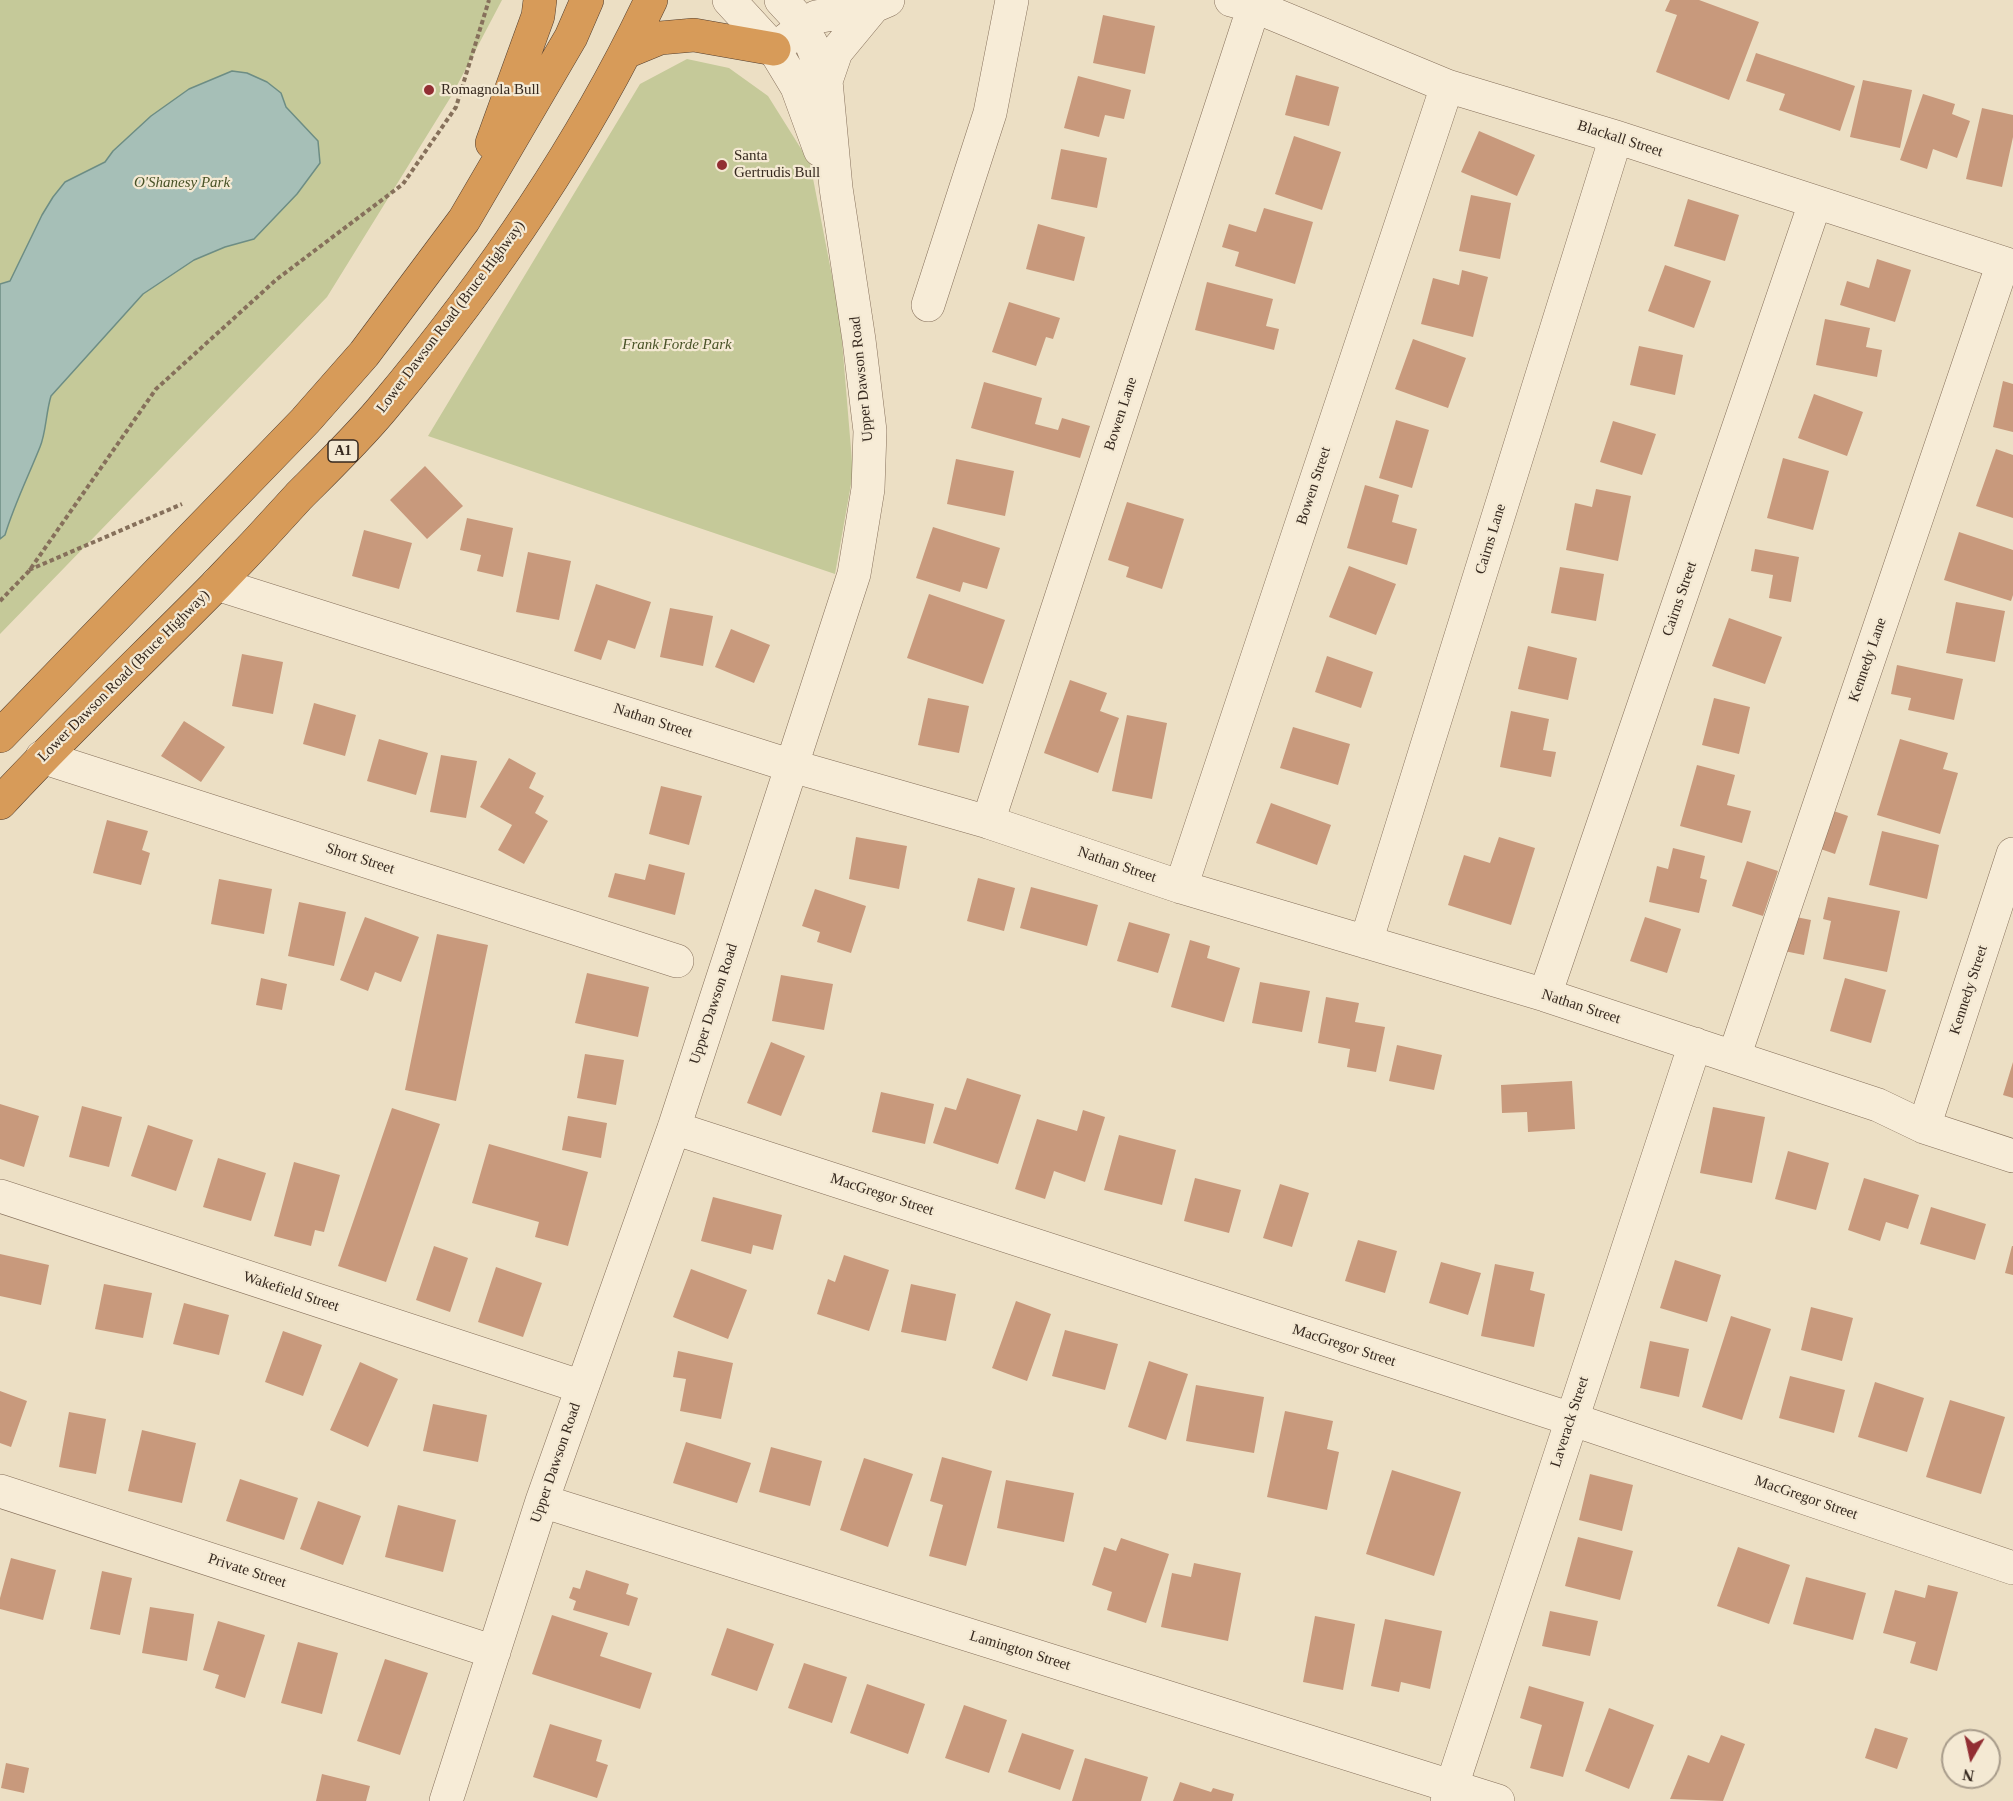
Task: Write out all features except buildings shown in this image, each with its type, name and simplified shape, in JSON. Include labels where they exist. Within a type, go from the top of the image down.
[{"type":"highway","points":[[464,220],[538,16],[540,0]]},
{"type":"highway","points":[[0,736],[305,421],[364,354],[464,220],[571,37],[587,0]]},
{"type":"highway","name":"Lower Dawson Road (Bruce Highway)","points":[[0,803],[42,757],[217,584],[381,411],[461,309],[525,222],[626,52],[651,0]]},
{"type":"highway","points":[[626,52],[660,38],[694,35],[774,49]]},
{"type":"street","name":"Upper Dawson Road","points":[[729,0],[774,49],[797,87],[836,188]]},
{"type":"street","name":"Upper Dawson Road","points":[[446,1801],[542,1501],[674,1128],[854,574],[868,489],[868,420],[859,340],[836,188],[826,81],[812,43],[793,13],[781,0]]},
{"type":"street","points":[[928,304],[990,113],[1012,0]]},
{"type":"street","points":[[774,49],[816,17],[881,3]]},
{"type":"street","points":[[826,81],[836,52],[881,3]]},
{"type":"street","name":"Blackall Street","points":[[1242,3],[1447,86],[1616,137],[2008,265]]},
{"type":"street","name":"Bowen Lane","points":[[988,822],[1242,3]]},
{"type":"street","name":"Bowen Street","points":[[1181,886],[1447,86]]},
{"type":"street","name":"Cairns Lane","points":[[1366,942],[1616,137]]},
{"type":"street","name":"Cairns Street","points":[[1545,995],[1815,203]]},
{"type":"street","name":"Kennedy Lane","points":[[1734,1057],[2008,265]]},
{"type":"street","name":"Nathan Street","points":[[217,584],[792,765],[988,822],[1181,886],[1545,995],[1878,1105],[1924,1127],[2013,1156]]},
{"type":"street","name":"Short Street","points":[[42,757],[677,961]]},
{"type":"street","name":"Kennedy Street","points":[[1924,1127],[2013,854]]},
{"type":"street","name":"Laverack Street","points":[[1449,1793],[1695,1044]]},
{"type":"street","name":"MacGregor Street","points":[[674,1128],[1570,1419],[2013,1568]]},
{"type":"street","name":"Wakefield Street","points":[[0,1196],[582,1387]]},
{"type":"street","name":"Private Street","points":[[0,1491],[494,1652]]},
{"type":"street","name":"Lamington Street","points":[[542,1501],[1449,1793],[1498,1801]]},
{"type":"path","points":[[0,601],[29,571],[156,389],[278,279],[403,184],[456,107],[489,0]]},
{"type":"path","points":[[29,571],[190,501]]},
{"type":"green space","name":"O'Shanesy Park","points":[[0,0],[502,0],[452,95],[327,297],[0,634]]},
{"type":"green space","name":"Frank Forde Park","points":[[687,59],[729,68],[768,96],[810,163],[840,317],[853,473],[835,574],[428,436],[640,84]]},
{"type":"water","points":[[232,71],[247,73],[267,82],[281,93],[286,107],[318,141],[320,163],[297,194],[254,239],[225,247],[194,260],[143,294],[51,396],[42,441],[5,535],[0,539],[0,284],[10,281],[42,215],[65,182],[105,162],[113,151],[151,116],[189,89]]},
{"type":"place","name":"Romagnola Bull","points":[[429,90]]},
{"type":"place","name":"Santa Gertrudis Bull","points":[[722,165]]}]
